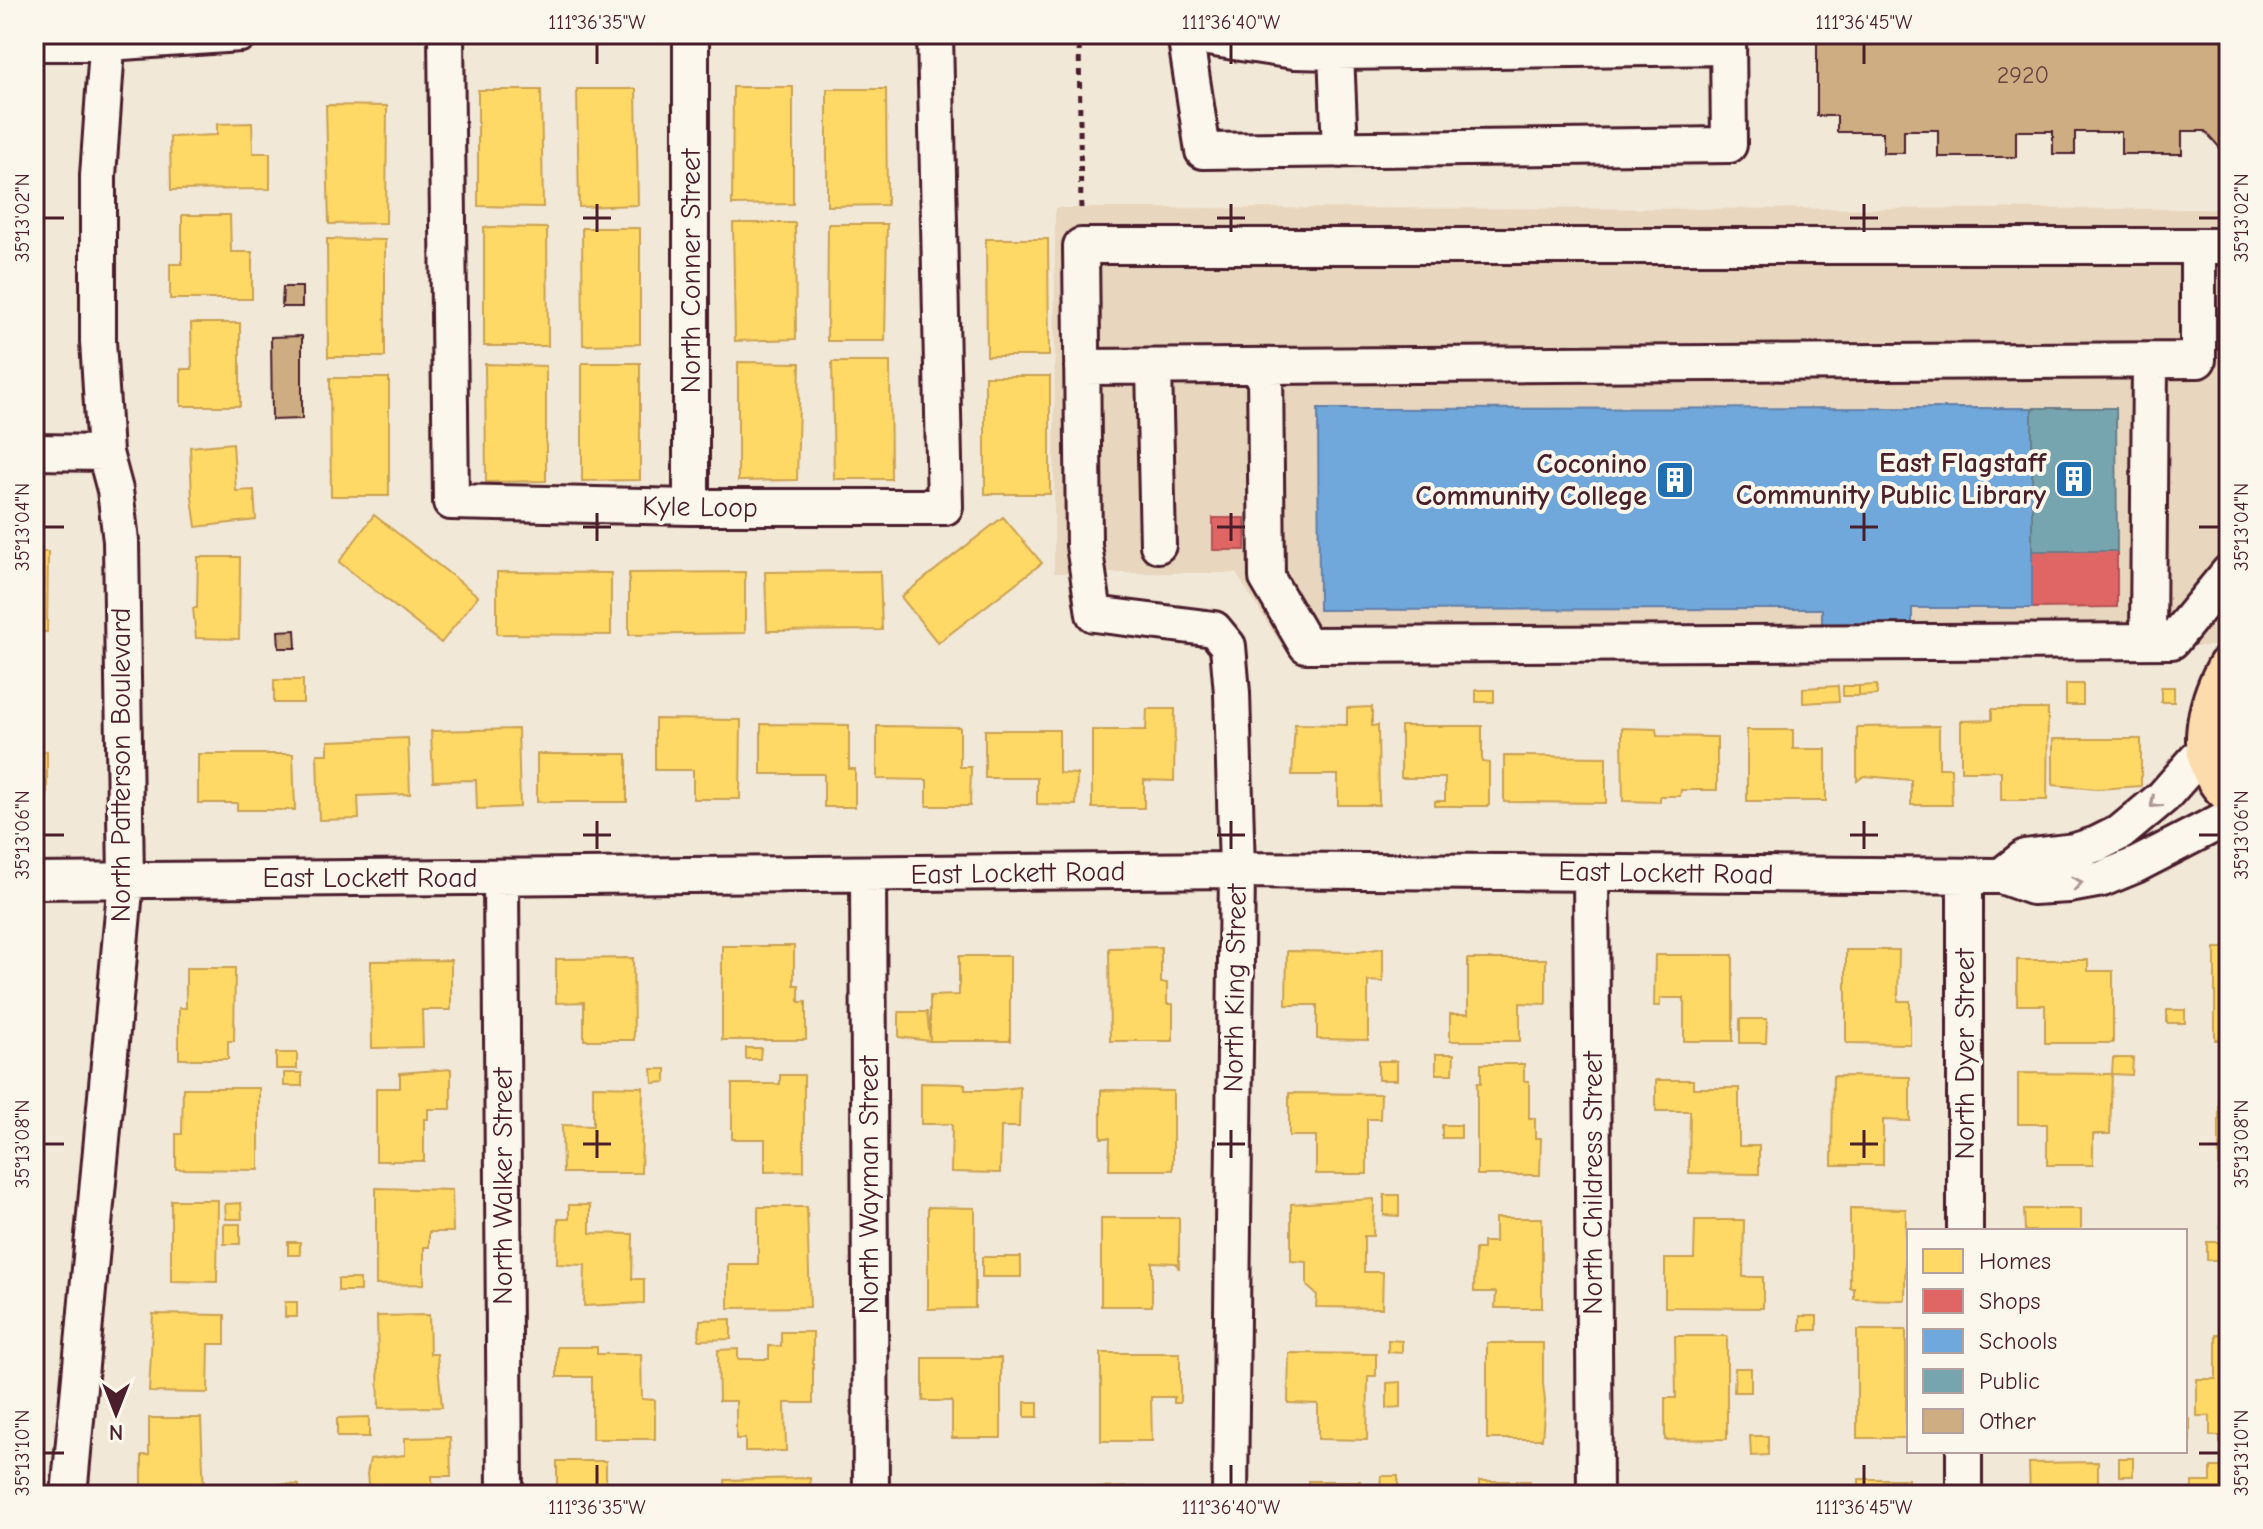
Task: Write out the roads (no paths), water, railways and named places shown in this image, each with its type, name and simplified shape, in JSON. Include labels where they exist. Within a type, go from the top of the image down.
[{"type":"main road","points":[[2229,667],[2212,707],[2208,746],[2211,763],[2229,791]]},
{"type":"street","points":[[34,43],[240,34]]},
{"type":"street","name":"Kyle Loop","points":[[446,34],[451,502],[691,507],[945,507],[935,34]]},
{"type":"street","name":"North Conner Street","points":[[691,34],[691,507]]},
{"type":"street","points":[[1184,35],[1273,41],[1336,52],[1728,40],[1729,145],[1203,151],[1184,35]]},
{"type":"street","name":"North Patterson Boulevard","points":[[69,1495],[126,880],[121,541],[115,490],[105,453],[98,341],[98,176],[108,39]]},
{"type":"street","points":[[1336,52],[1340,150]]},
{"type":"street","name":"North King Street","points":[[1230,1495],[1237,870],[1228,646],[1214,629],[1094,614],[1084,545],[1081,246],[2214,246]]},
{"type":"street","points":[[1082,367],[2214,360],[2214,246]]},
{"type":"street","points":[[2148,641],[2150,361]]},
{"type":"street","points":[[1265,366],[1267,578],[1306,645],[2172,641],[2229,572]]},
{"type":"street","points":[[1154,367],[1158,545]]},
{"type":"street","points":[[34,452],[105,453]]},
{"type":"street","name":"East Lockett Road","points":[[2001,876],[2025,857],[2075,851],[2121,832],[2163,797],[2208,746]]},
{"type":"street","name":"East Lockett Road","points":[[34,881],[1237,870],[2001,876],[2032,887],[2102,879],[2229,817]]},
{"type":"street","name":"North Childress Street","points":[[1591,872],[1595,1495]]},
{"type":"street","name":"North Wayman Street","points":[[868,875],[871,1495]]},
{"type":"street","name":"North Walker Street","points":[[501,877],[505,1495]]},
{"type":"street","name":"North Dyer Street","points":[[1965,877],[1965,1229]]},
{"type":"street","points":[[1964,1453],[1964,1495]]},
{"type":"place","name":"East Flagstaff Community Public Library","points":[[2074,479]]},
{"type":"place","name":"Coconino Community College","points":[[1675,480]]}]
